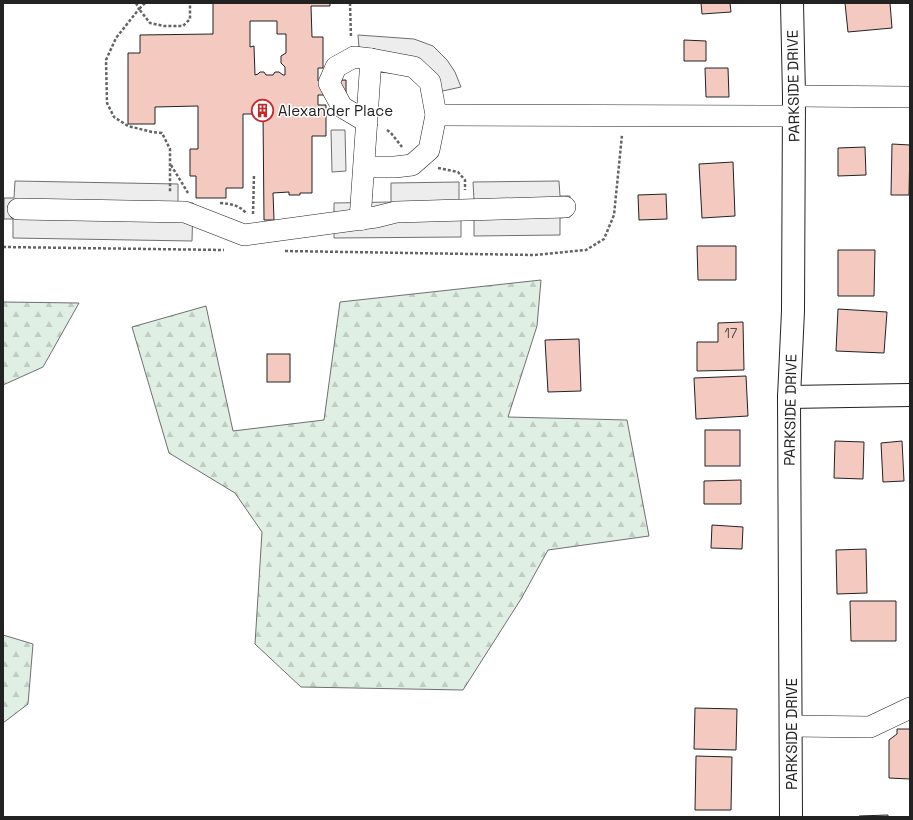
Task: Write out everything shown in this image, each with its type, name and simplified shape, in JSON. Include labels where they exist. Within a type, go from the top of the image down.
[{"type":"main road","name":"PARKSIDE DRIVE","points":[[791,817],[789,397],[793,311],[794,106],[792,3]]},
{"type":"main road","points":[[789,397],[910,395]]},
{"type":"street","points":[[360,220],[367,122],[362,58]]},
{"type":"street","points":[[364,167],[395,167],[412,165],[429,150],[436,115],[430,82],[414,67],[362,58],[336,67],[329,83],[342,107],[367,122]]},
{"type":"street","points":[[436,115],[794,106],[910,97]]},
{"type":"street","points":[[18,209],[185,212],[244,235],[360,220],[396,212],[565,207]]},
{"type":"street","points":[[791,726],[870,726],[910,708]]},
{"type":"path","points":[[136,3],[150,23],[164,26],[183,26],[190,19],[190,3]]},
{"type":"path","points":[[145,3],[139,8],[116,38],[106,60],[107,103],[114,117],[128,126],[162,133],[170,149],[170,211]]},
{"type":"path","points":[[350,3],[351,51],[362,58]]},
{"type":"path","points":[[252,220],[254,175]]},
{"type":"green space","points":[[541,280],[537,326],[508,417],[627,420],[649,536],[548,550],[521,599],[463,690],[301,687],[255,644],[262,532],[235,493],[169,453],[132,327],[206,306],[233,431],[324,420],[340,302]]},
{"type":"green space","points":[[3,302],[79,303],[43,367],[3,385]]},
{"type":"green space","points":[[3,635],[33,644],[28,704],[3,723]]},
{"type":"shaded area","points":[[358,35],[414,39],[433,46],[447,60],[455,72],[461,87],[424,95],[417,80],[406,74],[361,71]]},
{"type":"shaded area","points":[[331,130],[345,130],[346,171],[332,172]]},
{"type":"shaded area","points":[[15,181],[178,184],[178,203],[193,203],[192,241],[13,238],[13,219],[4,219],[4,198],[14,198]]},
{"type":"shaded area","points":[[559,181],[560,196],[570,196],[570,217],[560,218],[560,235],[474,236],[474,218],[461,218],[461,237],[334,238],[334,203],[391,202],[391,183],[459,182],[459,201],[474,200],[473,182]]},
{"type":"building","name":"Alexander Place","points":[[213,3],[330,3],[330,6],[311,6],[312,37],[323,37],[323,68],[318,68],[318,81],[346,80],[346,95],[318,95],[318,105],[326,105],[326,136],[312,136],[312,193],[289,195],[289,192],[273,193],[274,220],[264,220],[263,114],[243,114],[243,188],[226,188],[226,198],[196,198],[196,176],[190,176],[190,149],[198,149],[198,106],[155,107],[155,124],[128,124],[128,53],[140,53],[140,35],[213,34]],"holes":[[[250,21],[277,21],[277,34],[286,34],[286,53],[281,56],[281,63],[285,67],[285,75],[279,72],[275,72],[273,75],[266,75],[264,72],[260,72],[255,75],[254,46],[250,47]]]},
{"type":"building","points":[[701,3],[730,3],[731,12],[702,14]]},
{"type":"building","points":[[845,3],[890,3],[892,28],[848,32]]},
{"type":"building","points":[[684,40],[706,41],[706,61],[684,61]]},
{"type":"building","points":[[705,68],[728,68],[729,97],[706,97]]},
{"type":"building","points":[[892,144],[910,145],[909,195],[891,195]]},
{"type":"building","points":[[865,147],[866,175],[838,176],[838,148]]},
{"type":"building","points":[[733,162],[735,216],[702,218],[699,164]]},
{"type":"building","points":[[666,194],[667,219],[639,220],[638,195]]},
{"type":"building","points":[[697,246],[736,246],[736,280],[698,280]]},
{"type":"building","points":[[838,250],[875,250],[874,296],[838,296]]},
{"type":"building","points":[[838,309],[887,312],[884,353],[836,351]]},
{"type":"building","points":[[743,322],[744,370],[697,371],[697,342],[718,342],[718,323]]},
{"type":"building","points":[[579,339],[581,391],[548,392],[545,340]]},
{"type":"building","points":[[267,354],[290,354],[290,382],[267,382]]},
{"type":"building","points":[[746,376],[748,416],[696,419],[694,378]]},
{"type":"building","points":[[705,430],[740,430],[740,466],[705,466]]},
{"type":"building","points":[[835,441],[864,442],[863,479],[834,478]]},
{"type":"building","points":[[902,441],[904,481],[883,482],[881,443]]},
{"type":"building","points":[[741,480],[741,504],[704,504],[704,481]]},
{"type":"building","points":[[712,525],[743,527],[742,549],[711,548]]},
{"type":"building","points":[[866,549],[867,593],[837,594],[836,550]]},
{"type":"building","points":[[850,601],[896,601],[896,641],[851,641]]},
{"type":"building","points":[[695,708],[737,709],[736,750],[694,749]]},
{"type":"building","points":[[897,729],[910,729],[910,779],[889,778],[889,740],[897,734]]},
{"type":"building","points":[[696,756],[732,757],[731,810],[695,810]]},
{"type":"building","points":[[888,815],[888,817],[859,817],[859,816]]},
{"type":"place","name":"Alexander Place","points":[[262,110]]}]
